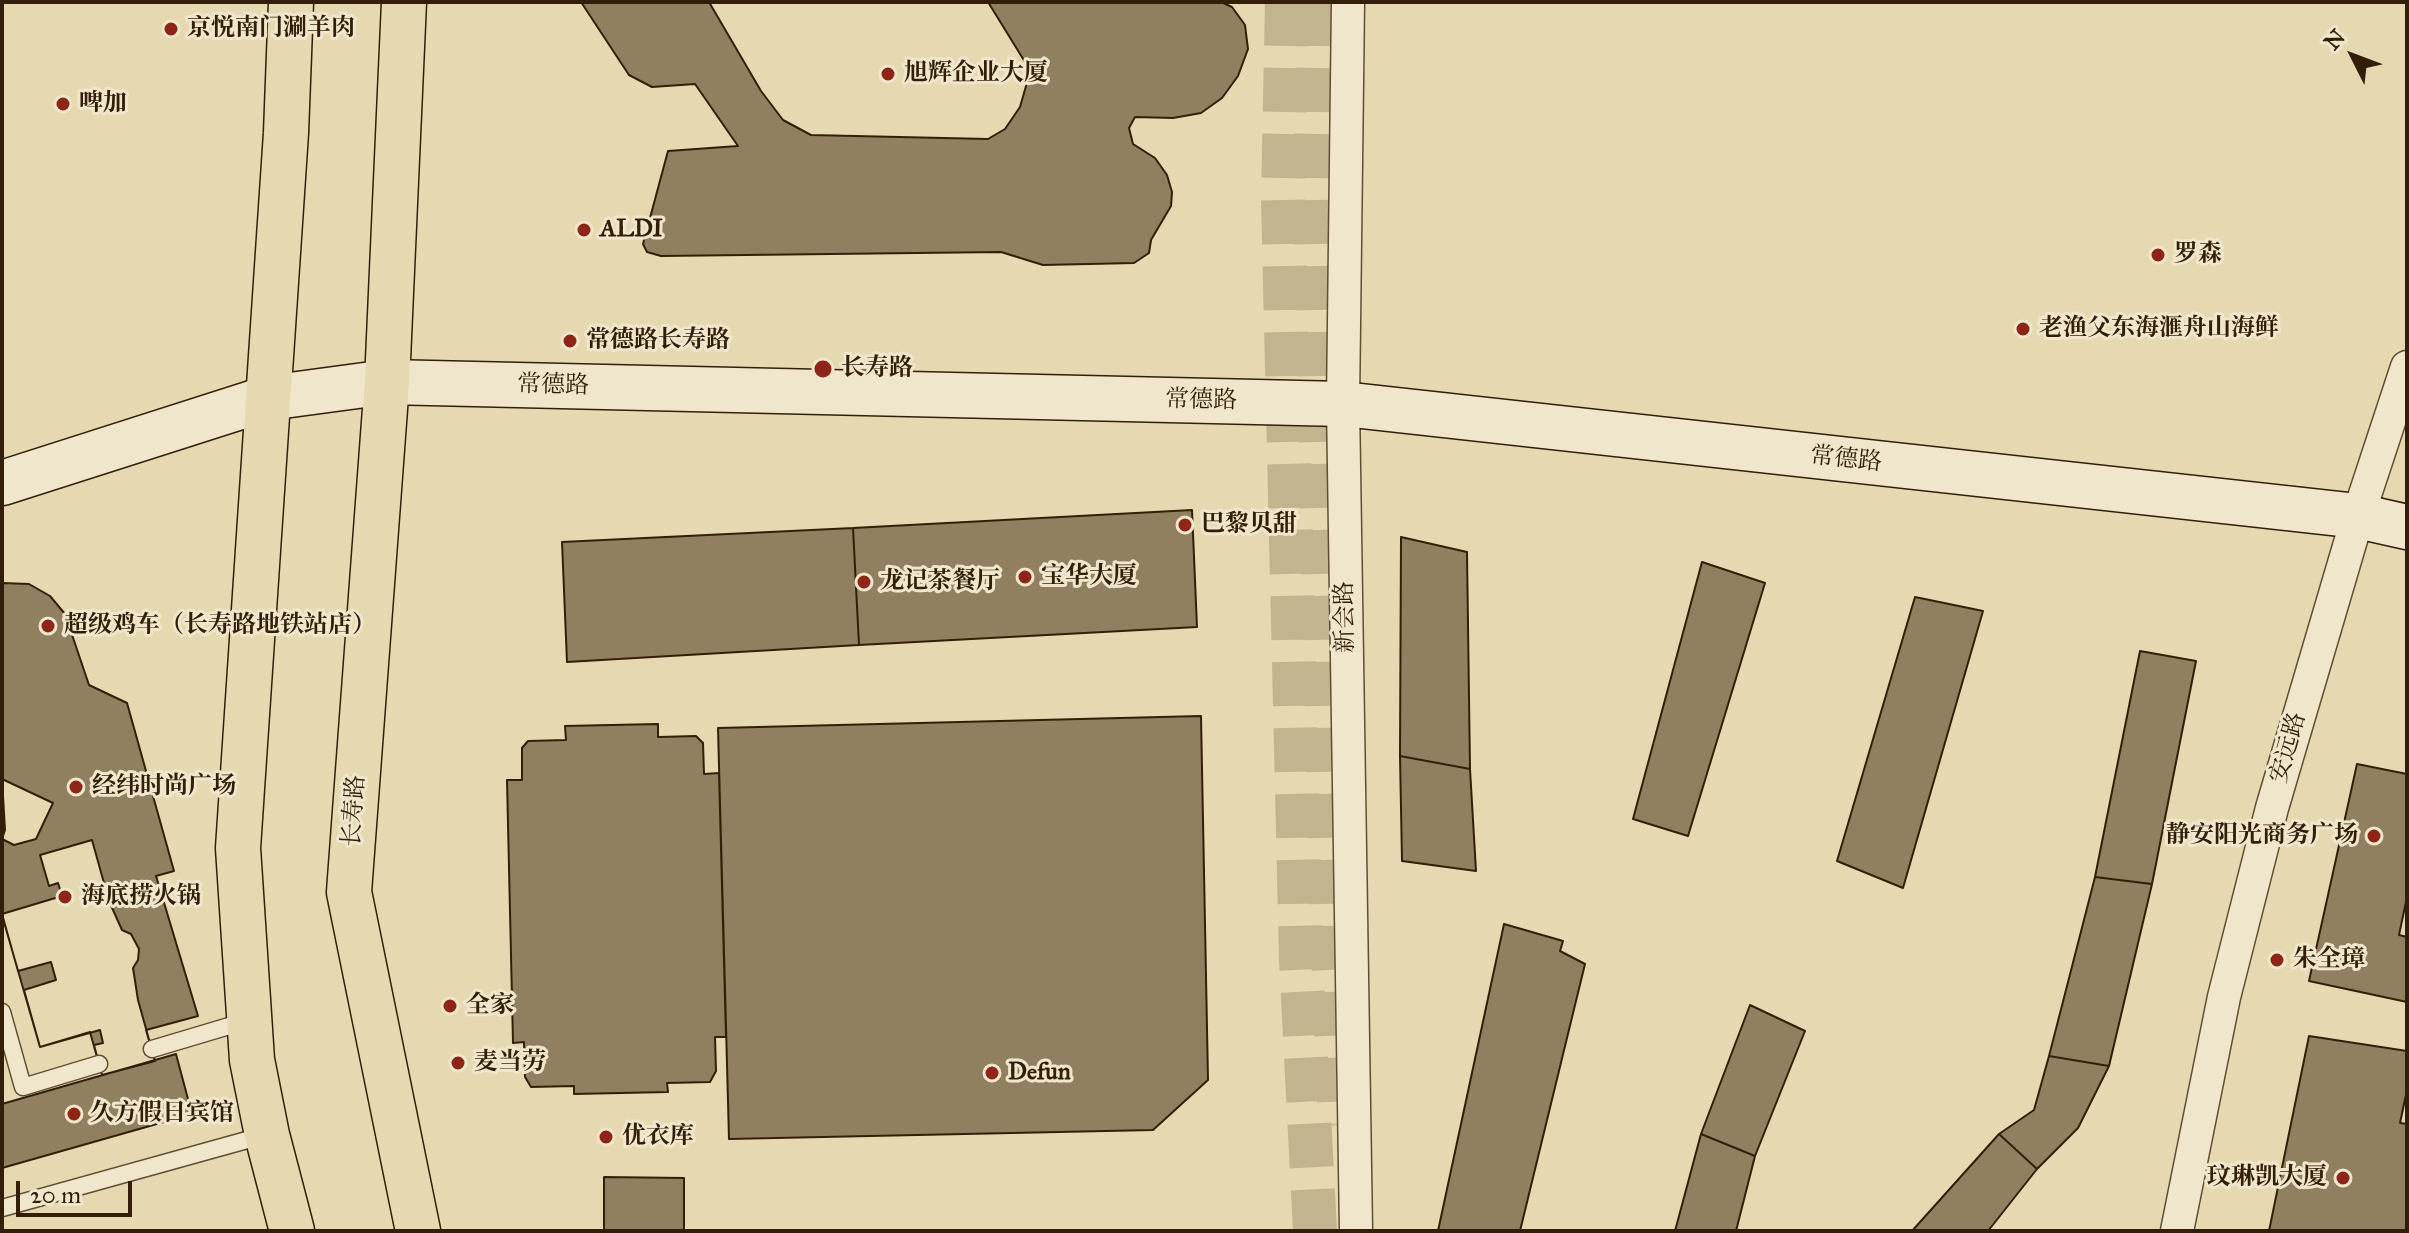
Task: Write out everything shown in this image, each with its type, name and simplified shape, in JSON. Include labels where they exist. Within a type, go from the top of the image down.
[{"type":"main road","points":[[291,2],[238,848],[252,1060],[267,1135],[292,1231]]},
{"type":"main road","name":"长寿路","points":[[404,2],[387,382],[349,892],[418,1231]]},
{"type":"main road","name":"常德路","points":[[2,483],[268,398],[387,382],[1343,404],[2358,516],[2407,527]]},
{"type":"street","name":"新会路","points":[[1348,2],[1343,404],[1356,1231]]},
{"type":"street","name":"安远路","points":[[2177,1231],[2224,997],[2272,808],[2358,516],[2407,367]]},
{"type":"lane","points":[[2,1012],[23,1087],[99,1064]]},
{"type":"lane","points":[[152,1049],[250,1020]]},
{"type":"lane","points":[[2,1208],[267,1135]]},
{"type":"building","points":[[581,2],[1221,2],[1232,7],[1245,25],[1248,49],[1238,76],[1222,98],[1201,113],[1173,118],[1135,117],[1129,128],[1133,144],[1155,158],[1167,175],[1172,192],[1171,206],[1151,240],[1149,253],[1134,263],[1043,265],[1001,252],[661,256],[647,252],[643,244],[668,151],[738,146],[695,84],[652,87],[629,75]]},
{"type":"building","name":"旭辉企业大厦","points":[[709,2],[988,2],[1025,62],[1026,86],[1020,107],[1005,129],[988,139],[811,135],[783,120],[761,91]]},
{"type":"building","name":"宝华大厦","points":[[1192,510],[1197,627],[859,645],[853,528]]},
{"type":"building","points":[[853,528],[859,645],[567,662],[562,542]]},
{"type":"building","points":[[1401,537],[1467,552],[1470,769],[1400,756]]},
{"type":"building","points":[[1702,562],[1765,583],[1688,836],[1633,819]]},
{"type":"building","name":"经纬时尚广场","points":[[2,583],[29,584],[50,596],[65,614],[89,685],[127,703],[174,871],[156,876],[198,1016],[146,1030],[155,1061],[102,1075],[90,1032],[40,1047],[2,915]]},
{"type":"building","points":[[1915,597],[1983,611],[1903,888],[1837,861]]},
{"type":"building","points":[[2140,651],[2196,661],[2152,884],[2095,877]]},
{"type":"building","points":[[1201,716],[1208,1080],[1153,1130],[729,1139],[718,728]]},
{"type":"building","points":[[658,724],[658,737],[696,736],[703,743],[704,774],[719,773],[726,1037],[715,1037],[716,1071],[710,1082],[667,1083],[668,1092],[574,1094],[574,1086],[531,1087],[525,1077],[524,1042],[513,1043],[507,780],[522,780],[522,748],[528,741],[566,740],[565,726]]},
{"type":"building","points":[[1400,756],[1470,769],[1476,871],[1402,861]]},
{"type":"building","name":"静安阳光商务广场","points":[[2357,764],[2407,774],[2407,897],[2399,935],[2407,937],[2407,1002],[2309,981]]},
{"type":"building","points":[[2,779],[53,803],[36,839],[14,845],[2,839],[5,830]]},
{"type":"building","points":[[92,840],[109,901],[122,930],[131,934],[139,949],[133,968],[138,1000],[155,1061],[102,1075],[94,1045],[103,1043],[100,1030],[40,1047],[24,990],[56,980],[51,962],[18,971],[2,914],[62,896],[58,883],[49,886],[40,855]]},
{"type":"building","points":[[2095,877],[2152,884],[2109,1066],[2049,1056]]},
{"type":"building","points":[[1504,924],[1563,941],[1560,951],[1585,964],[1520,1231],[1438,1231]]},
{"type":"building","points":[[1750,1005],[1805,1031],[1755,1156],[1701,1134]]},
{"type":"building","name":"玟琳凯大厦","points":[[2309,1036],[2407,1051],[2407,1090],[2400,1123],[2407,1124],[2407,1231],[2269,1231]]},
{"type":"building","points":[[176,1054],[192,1114],[2,1168],[2,1104]]},
{"type":"building","points":[[2049,1056],[2109,1066],[2078,1128],[2037,1169],[1999,1134],[2034,1110]]},
{"type":"building","points":[[1701,1134],[1755,1156],[1736,1231],[1675,1231]]},
{"type":"building","points":[[1999,1134],[2037,1169],[1988,1231],[1912,1231]]},
{"type":"building","points":[[604,1177],[684,1178],[684,1231],[604,1231]]},
{"type":"tunnel","points":[[1287,2],[1283,199],[1301,959],[1315,1231]]},
{"type":"tunnel","points":[[1319,2],[1315,199],[1333,958],[1340,1125]]},
{"type":"place","name":"京悦南门涮羊肉","points":[[171,29]]},
{"type":"place","name":"旭辉企业大厦","points":[[888,74]]},
{"type":"place","name":"啤加","points":[[63,104]]},
{"type":"place","name":"ALDI","points":[[584,230]]},
{"type":"place","name":"罗森","points":[[2158,255]]},
{"type":"place","name":"老渔父东海滙舟山海鲜","points":[[2023,329]]},
{"type":"place","name":"常德路长寿路","points":[[570,341]]},
{"type":"place","name":"长寿路","points":[[823,369]]},
{"type":"place","name":"巴黎贝甜","points":[[1185,525]]},
{"type":"place","name":"宝华大厦","points":[[1025,577]]},
{"type":"place","name":"龙记茶餐厅","points":[[864,582]]},
{"type":"place","name":"超级鸡车（长寿路地铁站店）","points":[[48,626]]},
{"type":"place","name":"经纬时尚广场","points":[[76,787]]},
{"type":"place","name":"静安阳光商务广场","points":[[2374,836]]},
{"type":"place","name":"海底捞火锅","points":[[65,897]]},
{"type":"place","name":"朱全璋","points":[[2277,960]]},
{"type":"place","name":"全家","points":[[450,1006]]},
{"type":"place","name":"麦当劳","points":[[458,1063]]},
{"type":"place","name":"Defun","points":[[992,1073]]},
{"type":"place","name":"久方假日宾馆","points":[[74,1114]]},
{"type":"place","name":"优衣库","points":[[606,1137]]},
{"type":"place","name":"玟琳凯大厦","points":[[2343,1178]]}]
